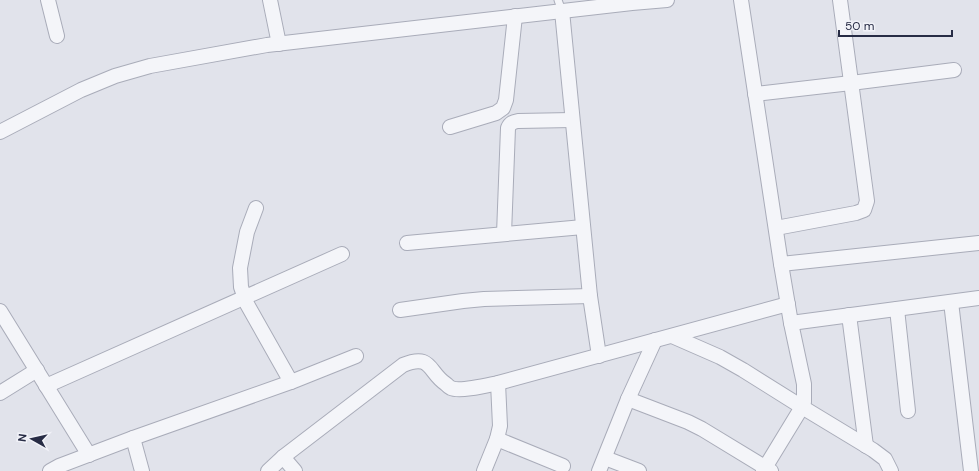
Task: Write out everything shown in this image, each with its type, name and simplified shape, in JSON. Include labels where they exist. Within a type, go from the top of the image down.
[{"type":"street","points":[[48,0],[57,36]]},
{"type":"street","points":[[270,0],[279,44]]},
{"type":"street","points":[[0,132],[81,90],[115,76],[150,66],[279,44],[515,16],[560,6],[667,0]]},
{"type":"street","points":[[628,399],[688,422],[702,429],[766,470],[804,402],[804,384],[791,323],[781,264],[741,0]]},
{"type":"street","points":[[776,228],[856,213],[864,210],[867,201],[840,0]]},
{"type":"street","points":[[560,6],[590,296],[599,356]]},
{"type":"street","points":[[450,127],[496,113],[503,108],[506,100],[515,16]]},
{"type":"street","points":[[755,94],[954,70]]},
{"type":"street","points":[[504,234],[508,128],[510,124],[518,121],[572,120]]},
{"type":"street","points":[[256,208],[247,232],[240,268],[241,287],[247,304],[291,382]]},
{"type":"street","points":[[407,243],[583,227]]},
{"type":"street","points":[[781,264],[979,243]]},
{"type":"street","points":[[46,386],[342,254]]},
{"type":"street","points":[[400,310],[484,299],[590,296]]},
{"type":"street","points":[[791,323],[979,298]]},
{"type":"street","points":[[950,302],[974,451],[971,469]]},
{"type":"street","points":[[268,471],[283,457],[403,365],[419,361],[425,362],[430,366],[440,380],[452,388],[464,389],[498,383],[788,304]]},
{"type":"street","points":[[897,309],[908,411]]},
{"type":"street","points":[[0,310],[89,455]]},
{"type":"street","points":[[849,315],[866,446]]},
{"type":"street","points":[[672,336],[720,357],[743,370],[866,446],[885,459],[891,471]]},
{"type":"street","points":[[599,471],[628,399],[655,340]]},
{"type":"street","points":[[50,471],[133,438],[291,382],[356,356]]},
{"type":"street","points":[[0,393],[37,370]]},
{"type":"street","points":[[484,471],[497,439],[500,426],[498,383]]},
{"type":"street","points":[[133,438],[142,471]]},
{"type":"street","points":[[497,439],[563,466]]},
{"type":"street","points":[[283,457],[295,471]]},
{"type":"street","points":[[605,458],[639,471]]}]
